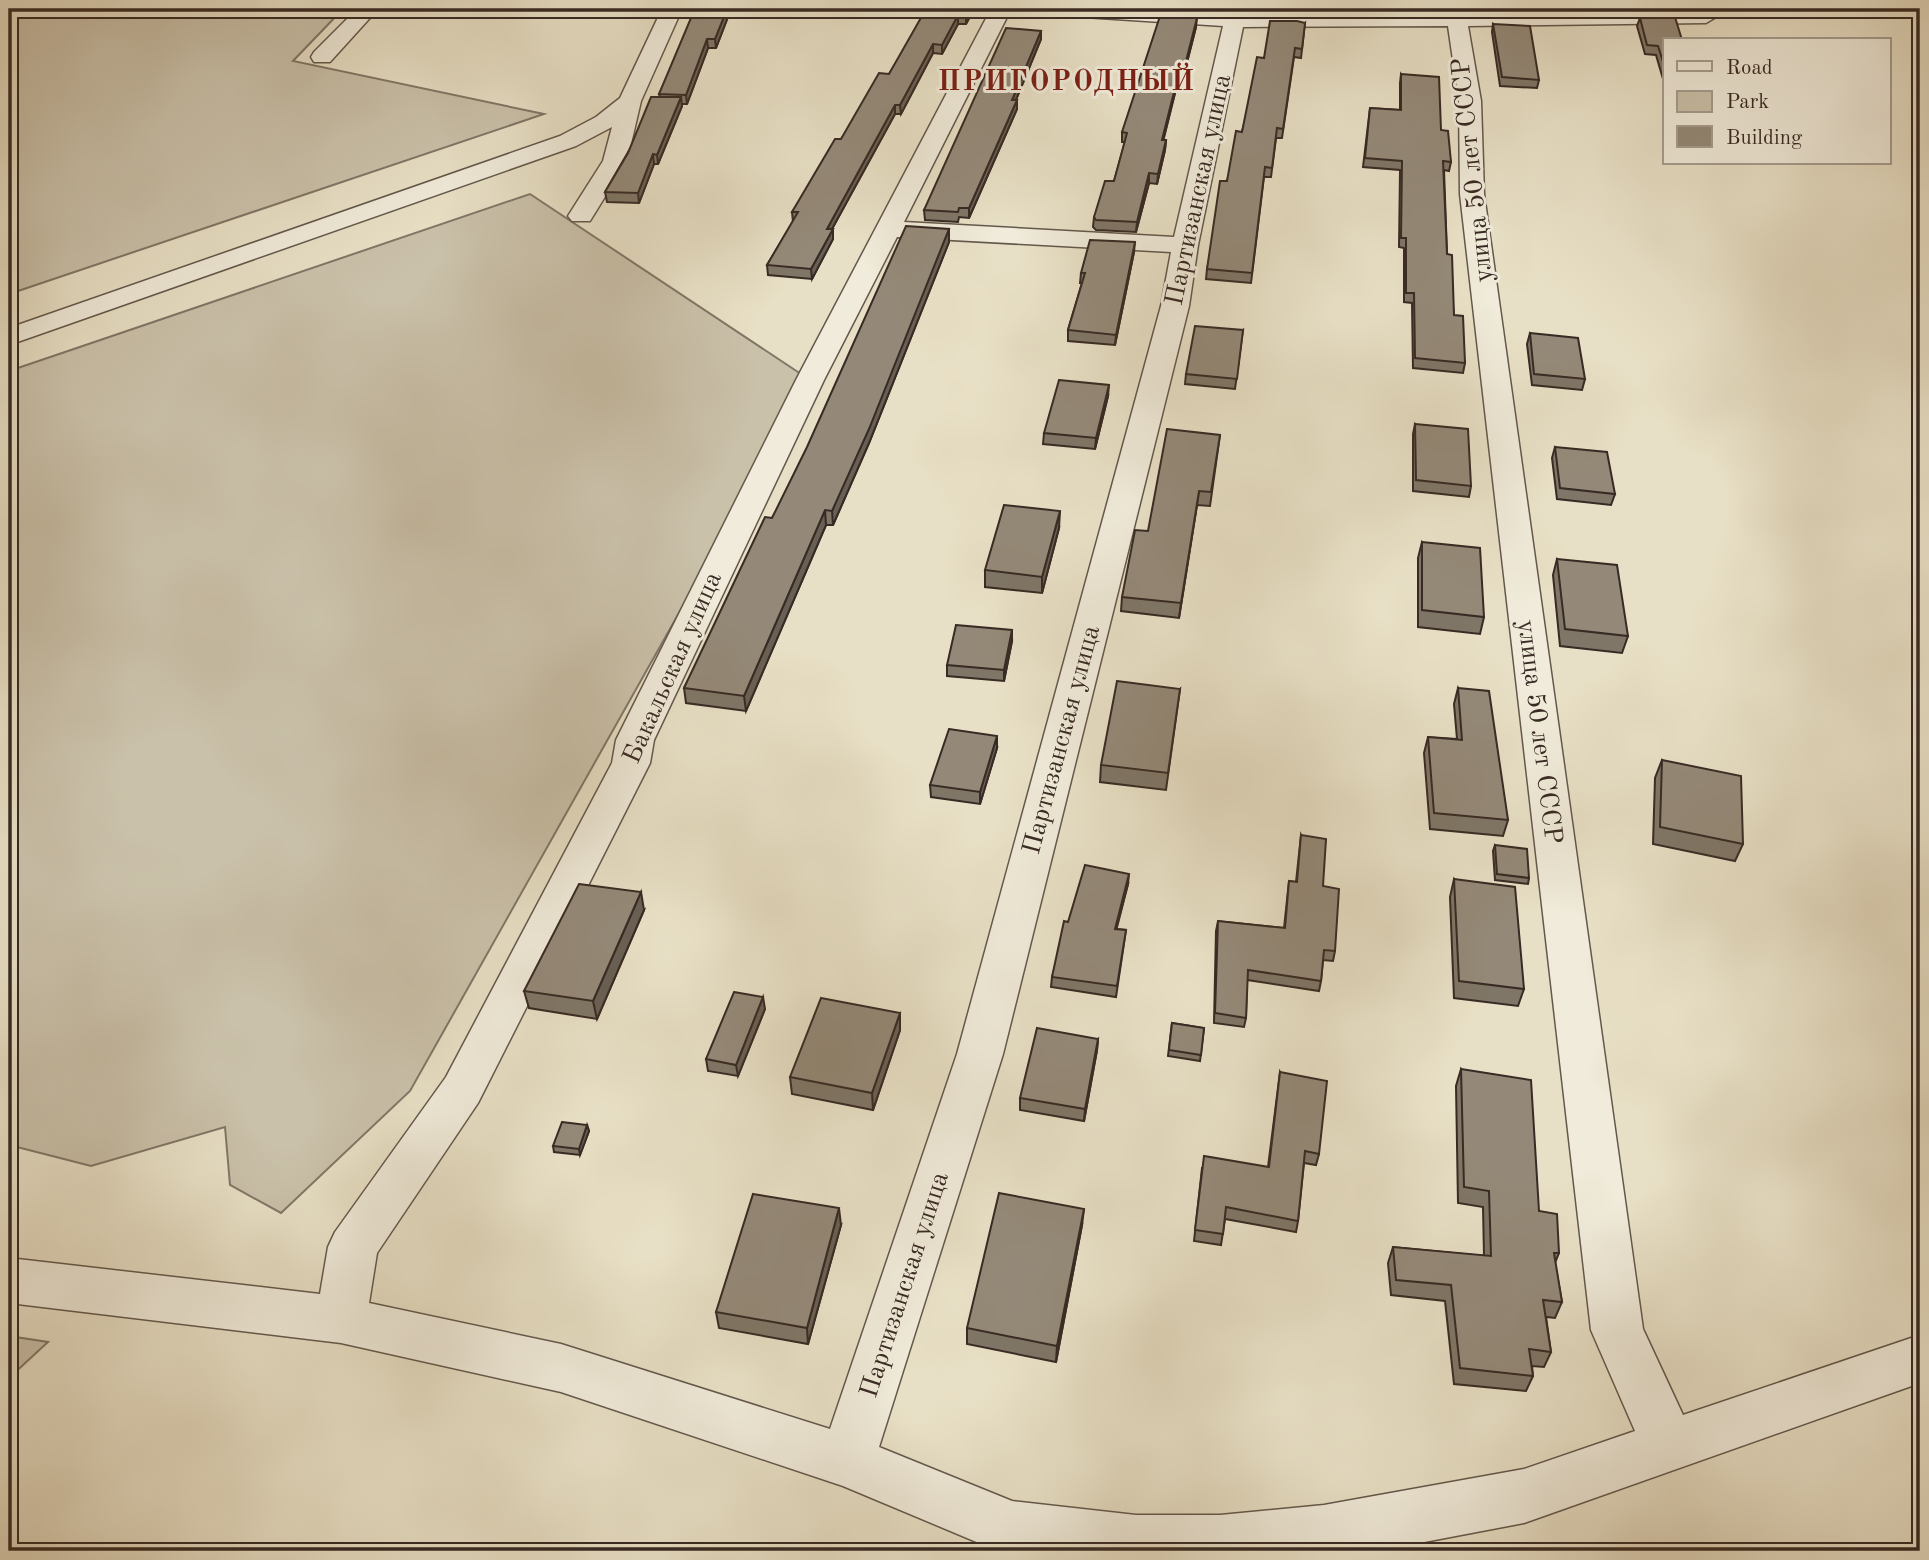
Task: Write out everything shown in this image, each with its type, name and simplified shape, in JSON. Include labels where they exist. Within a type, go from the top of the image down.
[{"type":"street","points":[[321,57],[368,9]]},
{"type":"street","points":[[581,216],[615,161],[630,101],[672,9]]},
{"type":"street","name":"Бакальская улица","points":[[341,1320],[353,1247],[462,1090],[631,763],[635,740],[810,380],[1001,9]]},
{"type":"street","points":[[1053,9],[1236,15],[1704,13],[1717,38]]},
{"type":"street","name":"улица 50 лет СССР","points":[[1456,13],[1470,101],[1472,194],[1617,1330],[1669,1445]]},
{"type":"street","name":"Партизанская улица","points":[[847,1461],[980,1054],[1175,306],[1185,245],[1236,15]]},
{"type":"street","points":[[9,337],[568,141],[604,122],[630,101]]},
{"type":"street","points":[[888,228],[1185,245]]},
{"type":"street","points":[[9,1281],[341,1320],[561,1368],[847,1461],[1012,1529],[1136,1543],[1220,1543],[1324,1533],[1524,1496],[1920,1359]]},
{"type":"green space","points":[[9,9],[343,9],[293,61],[544,114],[9,294]]},
{"type":"green space","points":[[530,194],[810,380],[410,1091],[281,1213],[230,1185],[225,1127],[91,1166],[9,1145],[9,371]]},
{"type":"green space","points":[[9,1336],[48,1342],[9,1378]]},
{"type":"building","points":[[699,9],[727,9],[715,39],[707,39],[686,95],[659,94],[693,13],[697,15]]},
{"type":"building","points":[[929,9],[969,9],[966,16],[958,15],[942,45],[933,44],[900,105],[895,105],[827,229],[833,229],[811,269],[767,265],[798,212],[792,212],[835,139],[841,139],[879,73],[889,74],[922,16],[925,17]]},
{"type":"building","points":[[1160,16],[1197,18],[1185,65],[1181,64],[1162,140],[1166,140],[1158,174],[1149,173],[1137,222],[1096,220],[1094,217],[1105,181],[1114,181],[1127,133],[1122,132]]},
{"type":"building","points":[[1675,17],[1681,38],[1663,38],[1663,62],[1658,46],[1647,45],[1640,18]]},
{"type":"building","points":[[1270,21],[1305,23],[1302,49],[1295,48],[1283,129],[1277,128],[1272,168],[1265,167],[1252,273],[1207,269],[1220,181],[1227,181],[1236,131],[1242,132],[1257,57],[1264,58]]},
{"type":"building","points":[[1493,24],[1530,26],[1539,80],[1502,77]]},
{"type":"building","points":[[1006,28],[1041,31],[1012,100],[1017,100],[969,208],[959,208],[958,212],[924,210]]},
{"type":"building","points":[[1401,74],[1439,77],[1441,130],[1448,131],[1451,162],[1443,161],[1447,254],[1452,255],[1454,315],[1463,316],[1465,363],[1415,358],[1414,293],[1406,293],[1406,238],[1401,238],[1402,161],[1365,158],[1370,108],[1401,110]]},
{"type":"building","points":[[651,97],[681,97],[657,155],[653,154],[638,193],[605,192],[628,153]]},
{"type":"building","points":[[906,226],[949,229],[869,429],[832,511],[825,510],[744,696],[684,688],[765,517],[772,518],[807,447]]},
{"type":"building","points":[[1090,240],[1135,242],[1116,335],[1068,330],[1085,273],[1081,273]]},
{"type":"building","points":[[1195,326],[1243,330],[1237,379],[1186,374]]},
{"type":"building","points":[[1530,333],[1578,338],[1585,379],[1534,374]]},
{"type":"building","points":[[1059,380],[1109,385],[1096,438],[1044,433]]},
{"type":"building","points":[[1415,424],[1468,429],[1471,486],[1416,480]]},
{"type":"building","points":[[1167,429],[1220,435],[1211,492],[1199,491],[1181,603],[1122,597],[1135,530],[1148,531]]},
{"type":"building","points":[[1555,447],[1607,452],[1615,494],[1560,488]]},
{"type":"building","points":[[1004,505],[1060,511],[1042,577],[985,570]]},
{"type":"building","points":[[1422,542],[1480,548],[1484,617],[1422,610]]},
{"type":"building","points":[[1557,559],[1617,565],[1628,636],[1565,629]]},
{"type":"building","points":[[956,625],[1012,630],[1004,670],[947,665]]},
{"type":"building","points":[[1117,681],[1180,689],[1168,773],[1101,765]]},
{"type":"building","points":[[1458,688],[1489,691],[1508,820],[1434,813],[1428,737],[1462,740]]},
{"type":"building","points":[[949,729],[997,736],[980,792],[930,785]]},
{"type":"building","points":[[1662,760],[1741,776],[1743,844],[1660,827]]},
{"type":"building","points":[[1301,835],[1326,839],[1323,886],[1339,889],[1335,951],[1324,950],[1321,981],[1248,970],[1246,1018],[1215,1013],[1218,921],[1285,928],[1289,881],[1297,882]]},
{"type":"building","points":[[1495,845],[1527,849],[1529,878],[1497,874]]},
{"type":"building","points":[[1085,865],[1129,874],[1115,929],[1126,930],[1117,986],[1052,977],[1064,921],[1068,922]]},
{"type":"building","points":[[1454,879],[1515,887],[1524,989],[1459,981]]},
{"type":"building","points":[[579,884],[641,892],[593,1001],[524,991]]},
{"type":"building","points":[[734,992],[763,997],[736,1065],[706,1059]]},
{"type":"building","points":[[821,998],[900,1013],[872,1093],[790,1077]]},
{"type":"building","points":[[1172,1023],[1204,1028],[1201,1055],[1169,1050]]},
{"type":"building","points":[[1037,1028],[1098,1039],[1085,1109],[1020,1098]]},
{"type":"building","points":[[1461,1069],[1531,1080],[1539,1211],[1557,1214],[1559,1253],[1554,1253],[1562,1302],[1543,1300],[1551,1352],[1529,1349],[1533,1376],[1460,1368],[1451,1285],[1396,1280],[1393,1247],[1491,1256],[1489,1191],[1464,1187]]},
{"type":"building","points":[[1280,1072],[1327,1081],[1319,1154],[1305,1151],[1298,1221],[1226,1207],[1223,1234],[1195,1230],[1204,1156],[1269,1167]]},
{"type":"building","points":[[562,1122],[587,1125],[579,1149],[553,1146]]},
{"type":"building","points":[[999,1193],[1084,1209],[1057,1346],[967,1328]]},
{"type":"building","points":[[753,1194],[839,1208],[807,1328],[716,1312]]},
{"type":"district","name":"ПРИГОРОДНЫЙ","points":[[1067,83]]}]
